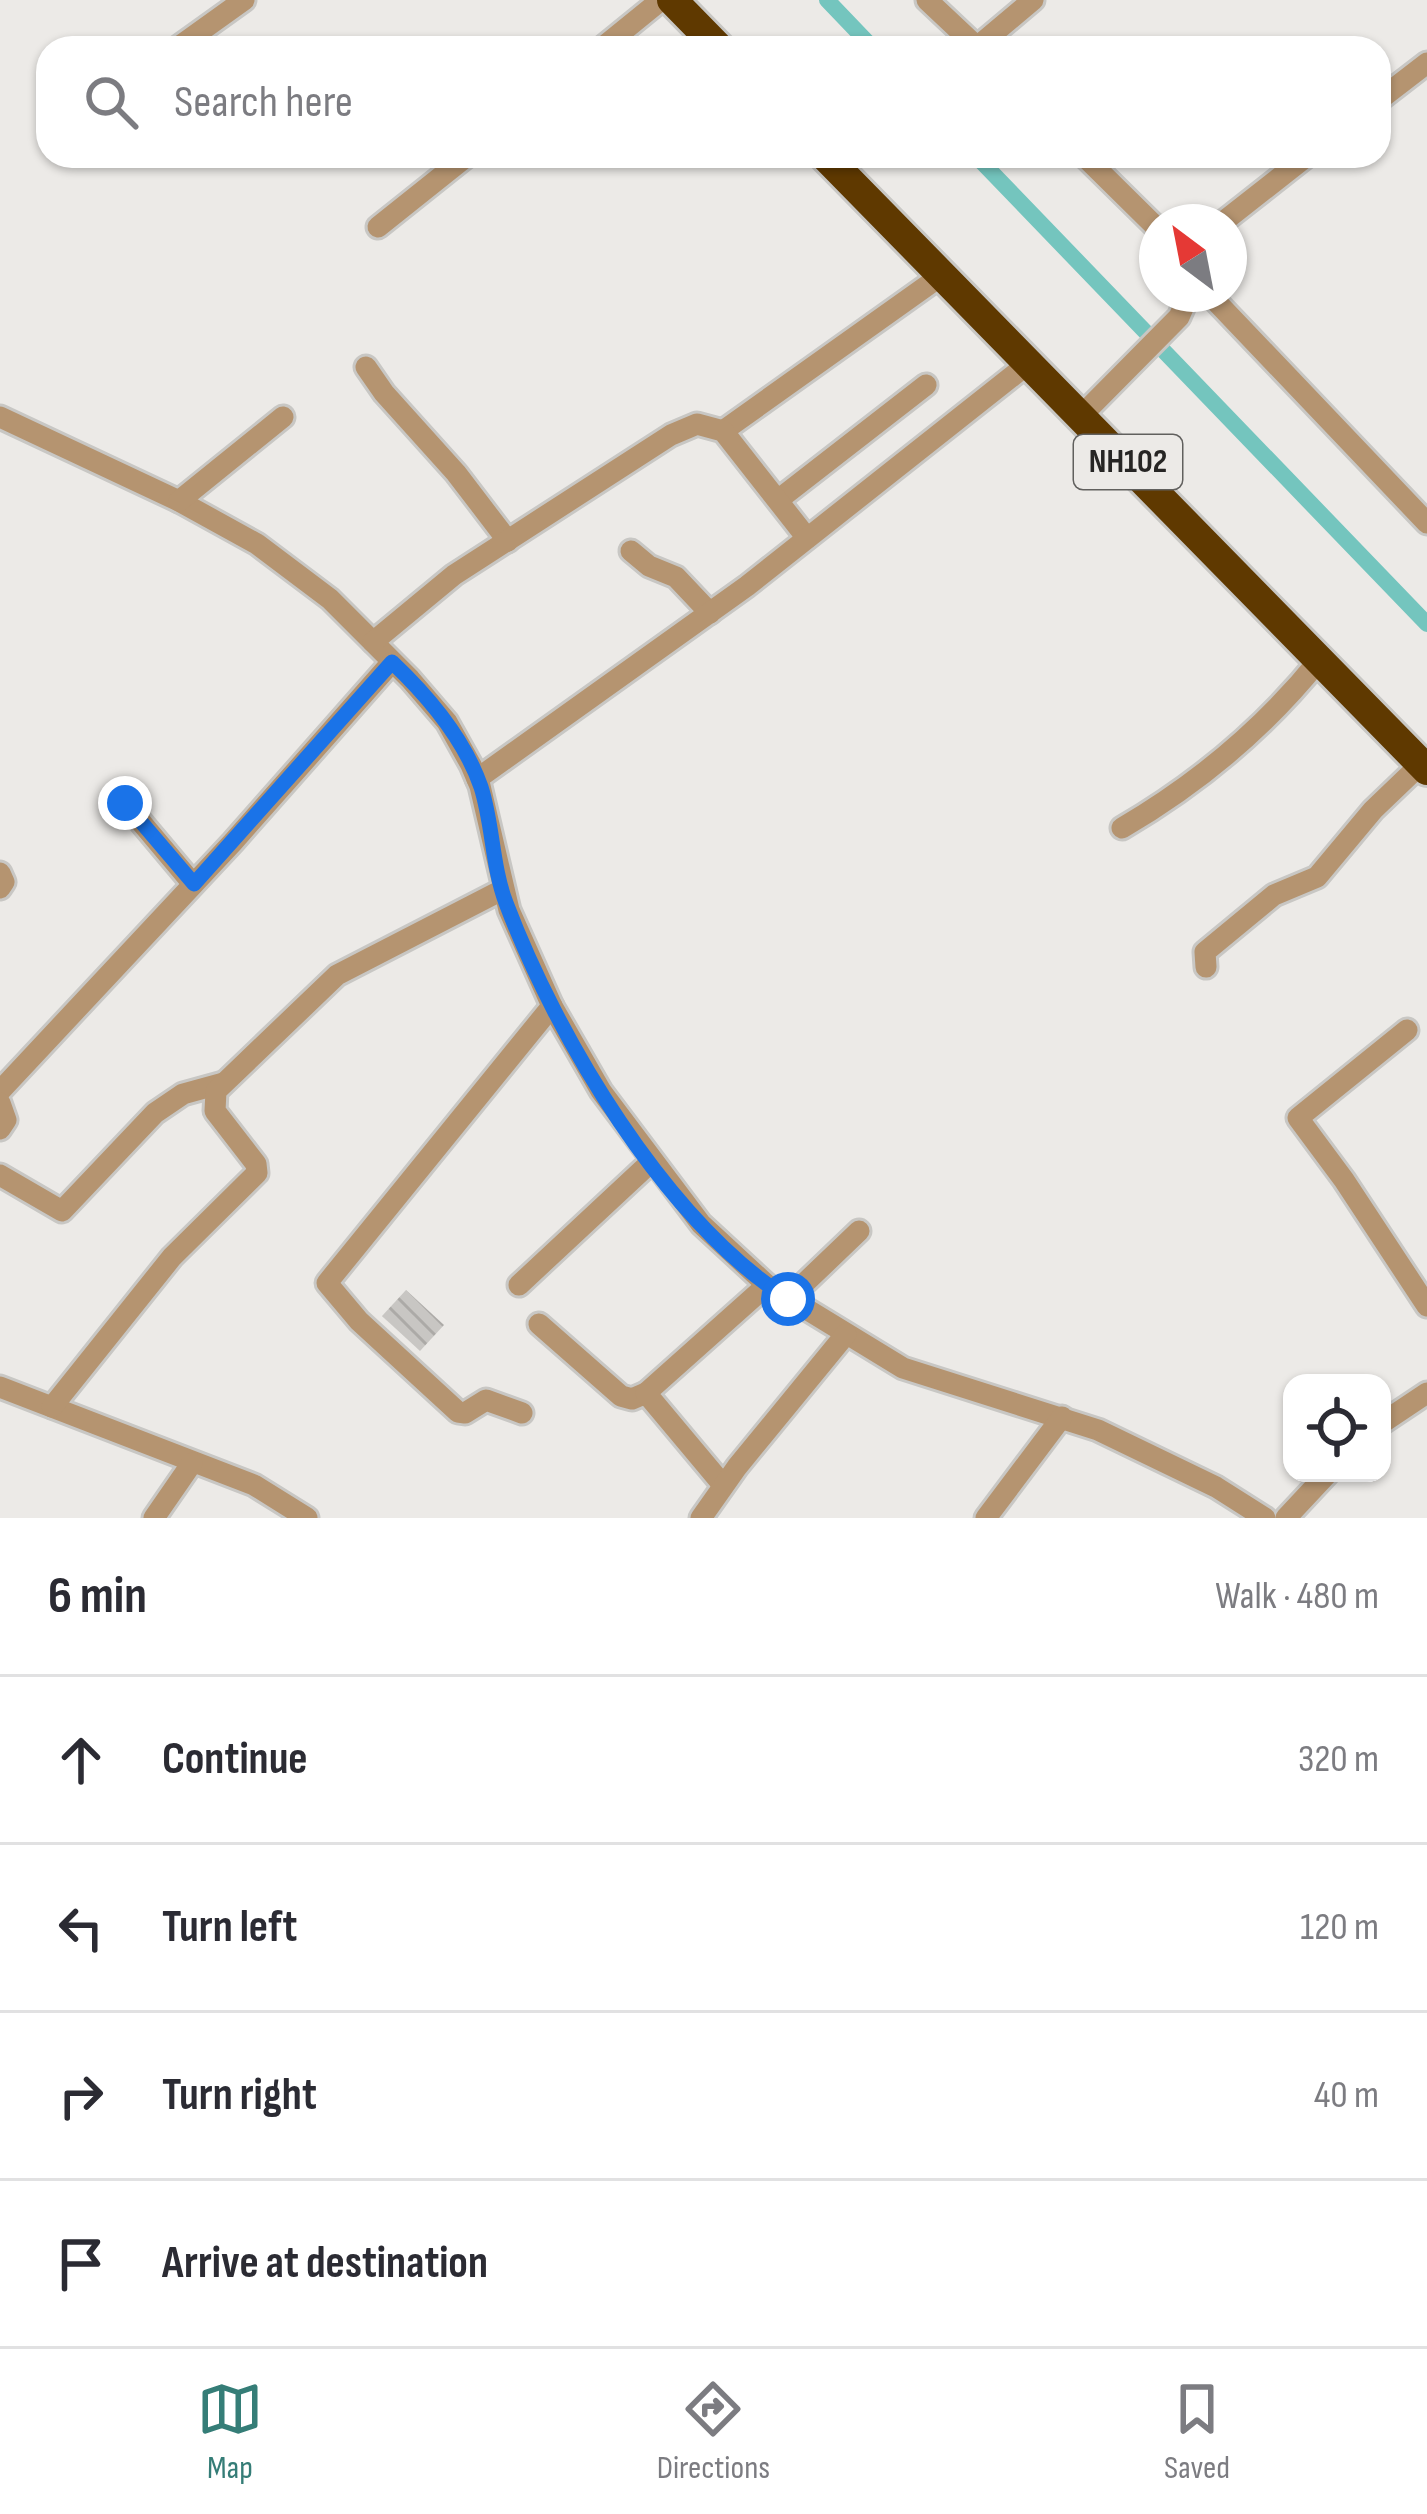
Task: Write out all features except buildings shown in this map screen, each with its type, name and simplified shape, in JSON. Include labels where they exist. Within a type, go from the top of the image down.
[{"type":"highway","points":[[672,0],[707,36]]},
{"type":"highway","name":"NH102","points":[[837,168],[1424,767]]},
{"type":"street","points":[[194,36],[244,0]]},
{"type":"street","points":[[617,36],[662,0]]},
{"type":"street","points":[[990,36],[1033,0]]},
{"type":"street","points":[[931,1],[966,36]]},
{"type":"street","points":[[1391,91],[1427,63]]},
{"type":"street","points":[[378,227],[451,168]]},
{"type":"street","points":[[1096,168],[1139,210]]},
{"type":"street","points":[[1246,204],[1292,168]]},
{"type":"street","points":[[723,431],[942,274]]},
{"type":"street","points":[[1082,415],[1181,312]]},
{"type":"street","points":[[1226,312],[1427,523]]},
{"type":"street","points":[[477,779],[710,613],[1029,363]]},
{"type":"street","points":[[366,367],[508,541]]},
{"type":"street","points":[[778,500],[926,385]]},
{"type":"street","points":[[0,417],[179,501],[295,571],[373,642],[447,722],[477,779],[502,890],[552,1006],[602,1091],[652,1162],[701,1224],[767,1286],[922,1376],[1134,1445],[1265,1518]]},
{"type":"street","points":[[179,501],[283,417]]},
{"type":"street","points":[[373,642],[423,597],[671,435],[698,424],[723,431],[807,538]]},
{"type":"street","points":[[632,551],[649,566],[676,577],[710,613]]},
{"type":"street","points":[[1122,828],[1222,761],[1276,710],[1319,659]]},
{"type":"street","points":[[0,1091],[392,662]]},
{"type":"street","points":[[1206,967],[1209,948],[1274,895],[1317,877],[1373,810],[1424,767]]},
{"type":"street","points":[[125,803],[194,884]]},
{"type":"street","points":[[0,873],[4,882],[0,888]]},
{"type":"street","points":[[52,1407],[172,1257],[257,1174],[256,1164],[214,1111],[212,1096],[223,1083],[337,975],[502,890]]},
{"type":"street","points":[[522,1413],[492,1400],[458,1412],[358,1321],[327,1283],[552,1006]]},
{"type":"street","points":[[1407,1030],[1298,1118],[1427,1306]]},
{"type":"street","points":[[0,1175],[57,1210],[68,1208],[155,1113],[183,1094],[223,1083]]},
{"type":"street","points":[[0,1103],[6,1120],[0,1129]]},
{"type":"street","points":[[519,1285],[652,1162]]},
{"type":"street","points":[[788,1299],[860,1231]]},
{"type":"street","points":[[539,1324],[621,1396],[632,1400],[646,1393],[767,1286]]},
{"type":"street","points":[[701,1518],[723,1484],[846,1334]]},
{"type":"street","points":[[0,1387],[254,1485],[308,1518]]},
{"type":"street","points":[[646,1393],[723,1484]]},
{"type":"street","points":[[1391,1417],[1427,1393]]},
{"type":"street","points":[[986,1518],[1062,1418]]},
{"type":"street","points":[[154,1518],[191,1463]]},
{"type":"street","points":[[1286,1518],[1320,1482]]},
{"type":"waterway","points":[[827,0],[862,36]]},
{"type":"waterway","points":[[988,168],[1427,624]]},
{"type":"route","points":[[125,803],[194,884],[392,662],[460,742],[480,786],[509,910],[552,1006],[602,1091],[701,1224],[767,1286],[788,1299]]}]
